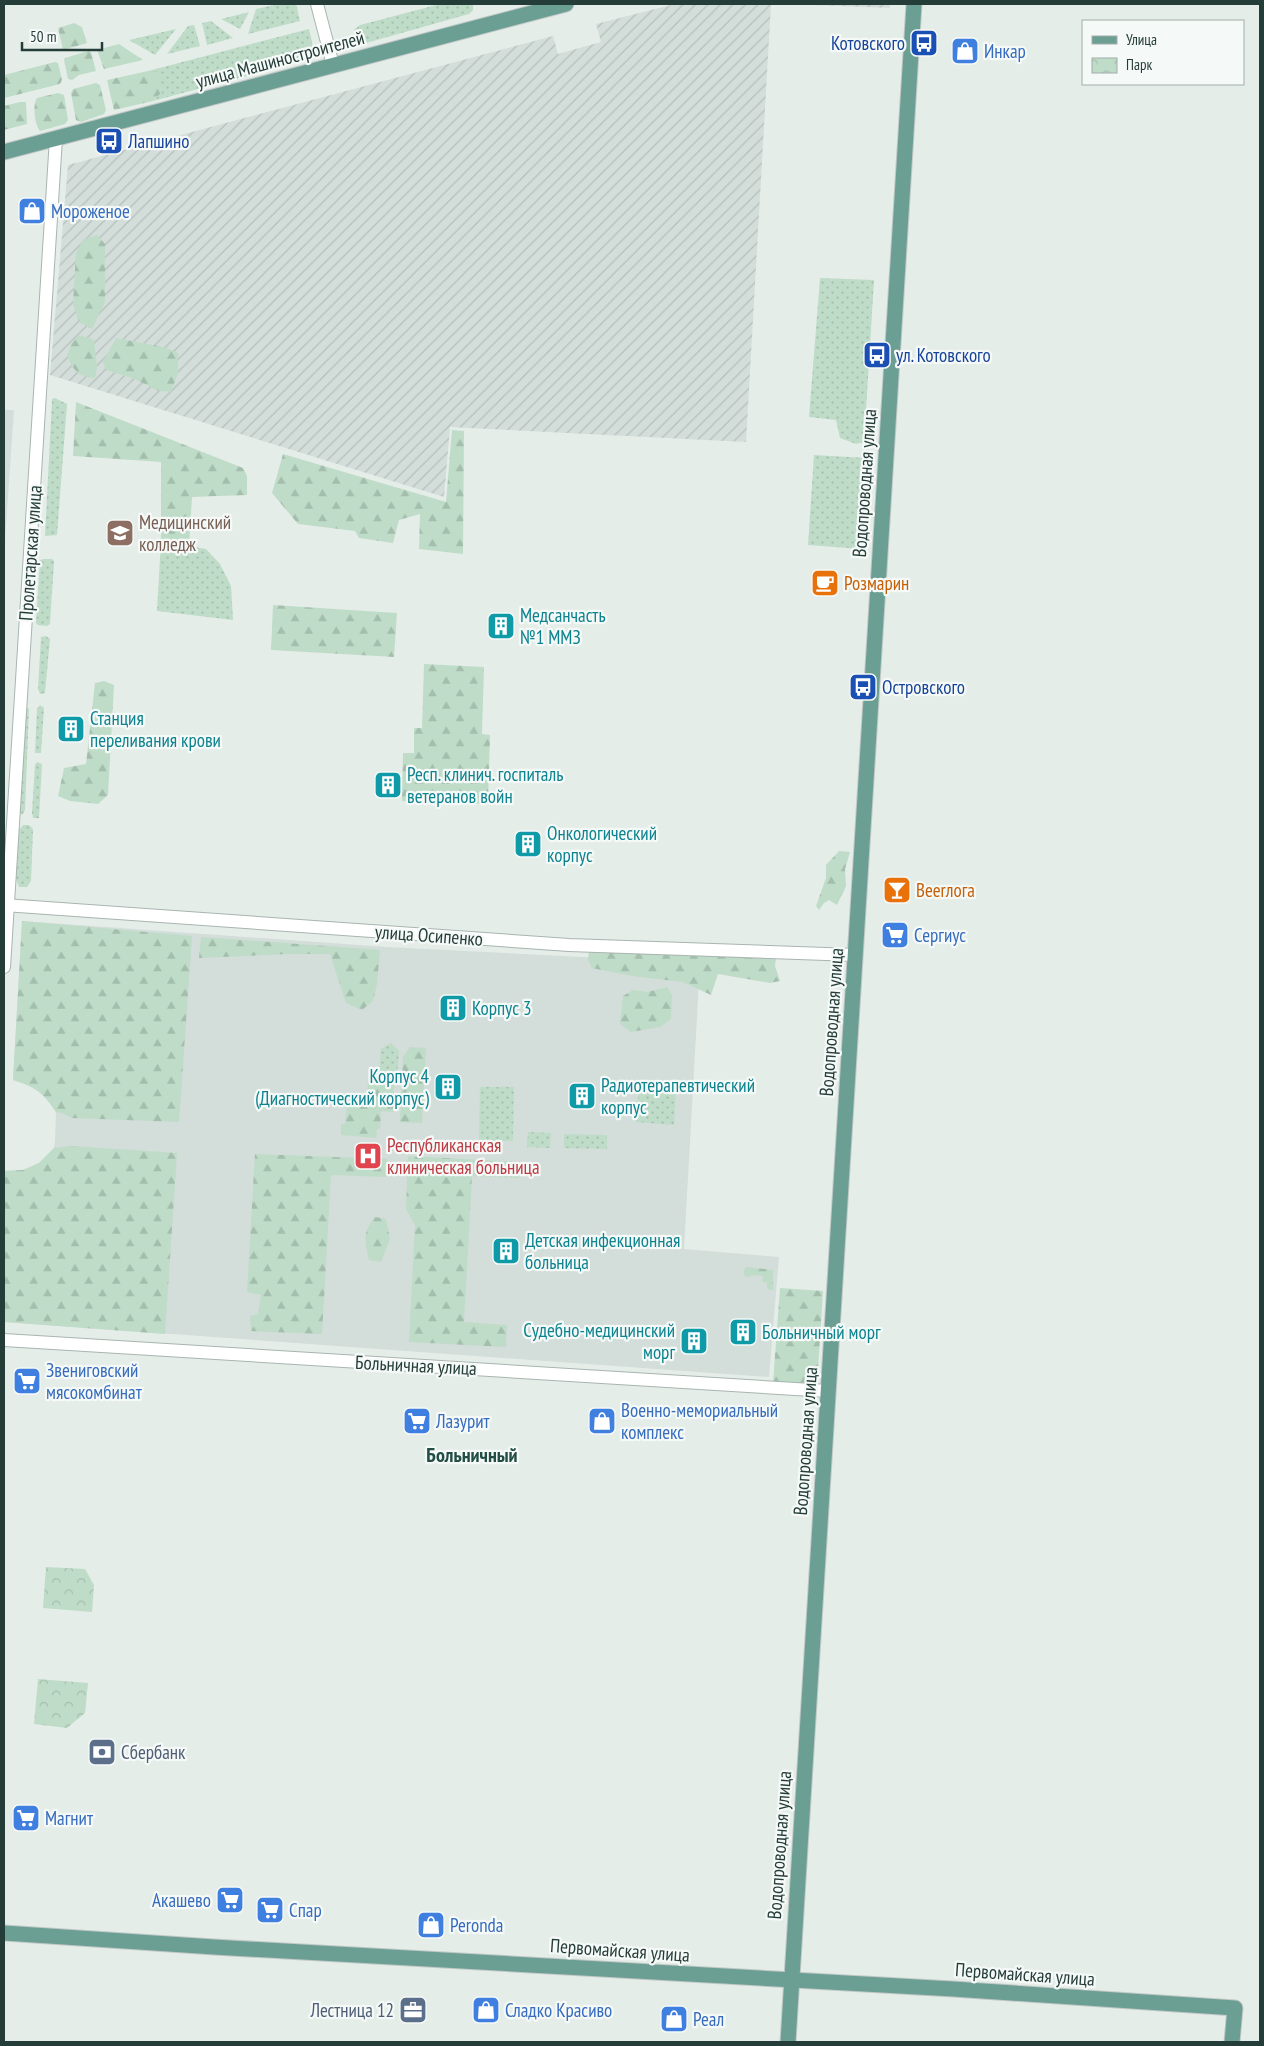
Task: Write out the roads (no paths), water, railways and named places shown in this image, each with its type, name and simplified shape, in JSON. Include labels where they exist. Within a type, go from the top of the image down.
[{"type":"main road","name":"улица Машиностроителей","points":[[4,152],[566,4]]},
{"type":"main road","name":"Водопроводная улица","points":[[788,2042],[914,4]]},
{"type":"main road","name":"Первомайская улица","points":[[4,1932],[234,1948],[1235,2008],[1232,2042]]},
{"type":"street","points":[[317,4],[333,65]]},
{"type":"street","name":"Пролетарская улица","points":[[4,967],[6,905],[56,138]]},
{"type":"street","name":"улица Осипенко","points":[[6,905],[569,945],[855,955]]},
{"type":"street","name":"Больничная улица","points":[[4,1340],[828,1391]]},
{"type":"place","name":"Котовского","points":[[924,43]]},
{"type":"place","name":"Инкар","points":[[965,51]]},
{"type":"place","name":"Лапшино","points":[[109,141]]},
{"type":"place","name":"Мороженое","points":[[32,211]]},
{"type":"place","name":"ул. Котовского","points":[[877,355]]},
{"type":"place","name":"Медицинский колледж","points":[[120,533]]},
{"type":"place","name":"Розмарин","points":[[825,583]]},
{"type":"place","name":"Медсанчасть №1 ММЗ","points":[[501,626]]},
{"type":"place","name":"Островского","points":[[863,687]]},
{"type":"place","name":"Станция переливания крови","points":[[71,729]]},
{"type":"place","name":"Респ. клинич. госпиталь ветеранов войн","points":[[388,785]]},
{"type":"place","name":"Онкологический корпус","points":[[528,844]]},
{"type":"place","name":"Beerлога","points":[[897,890]]},
{"type":"place","name":"Сергиус","points":[[895,935]]},
{"type":"place","name":"Корпус 3","points":[[453,1008]]},
{"type":"place","name":"Корпус 4 (Диагностический корпус)","points":[[448,1087]]},
{"type":"place","name":"Радиотерапевтический корпус","points":[[582,1096]]},
{"type":"place","name":"Республиканская клиническая больница","points":[[368,1156]]},
{"type":"place","name":"Детская инфекционная больница","points":[[506,1251]]},
{"type":"place","name":"Больничный морг","points":[[743,1332]]},
{"type":"place","name":"Судебно-медицинский морг","points":[[694,1341]]},
{"type":"place","name":"Звениговский мясокомбинат","points":[[27,1381]]},
{"type":"place","name":"Лазурит","points":[[417,1421]]},
{"type":"place","name":"Военно-мемориальный комплекс","points":[[602,1421]]},
{"type":"place","name":"Сбербанк","points":[[102,1752]]},
{"type":"place","name":"Магнит","points":[[26,1818]]},
{"type":"place","name":"Акашево","points":[[230,1900]]},
{"type":"place","name":"Спар","points":[[270,1910]]},
{"type":"place","name":"Peronda","points":[[431,1925]]},
{"type":"place","name":"Лестница 12","points":[[413,2010]]},
{"type":"place","name":"Сладко Красиво","points":[[486,2010]]},
{"type":"place","name":"Реал","points":[[674,2019]]},
{"type":"district","name":"Больничный","points":[[472,1455]]}]
